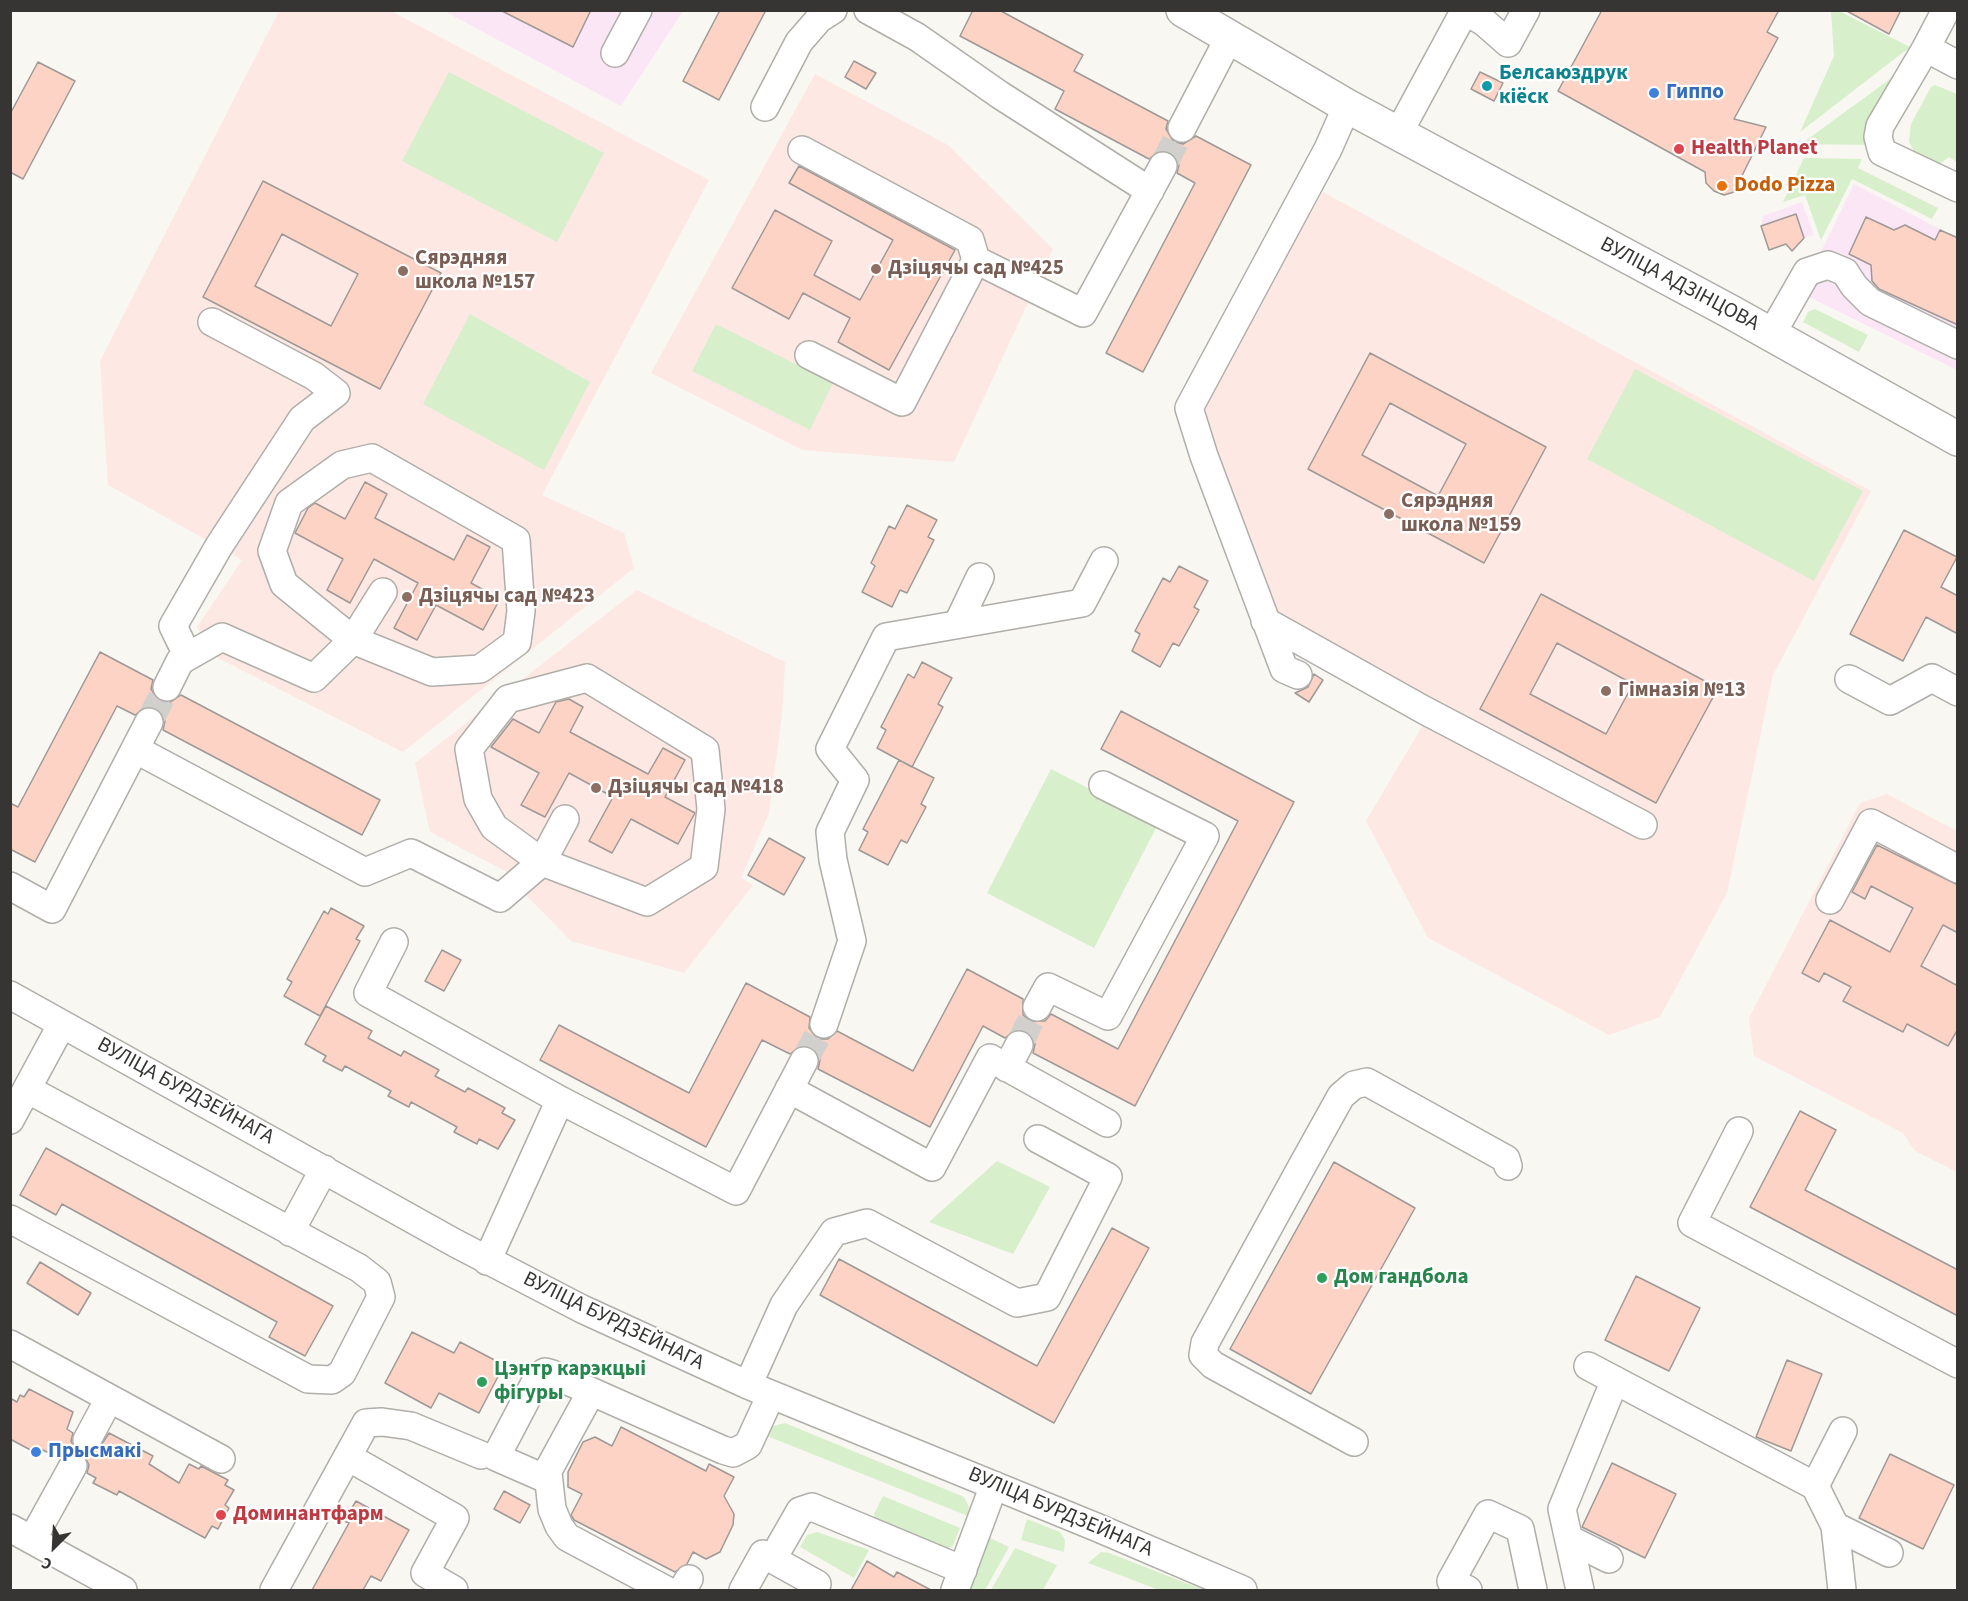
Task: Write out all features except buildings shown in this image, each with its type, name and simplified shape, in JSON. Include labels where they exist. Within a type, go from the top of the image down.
[{"type":"main road","name":"ВУЛІЦА АДЗІНЦОВА","points":[[1183,10],[1347,106],[1771,335],[1958,439]]},
{"type":"street","points":[[615,53],[638,10]]},
{"type":"street","points":[[765,107],[799,42],[819,19],[833,10]]},
{"type":"street","points":[[868,10],[917,37],[1000,96],[1150,191]]},
{"type":"street","points":[[1398,134],[1465,11],[1484,22],[1508,43],[1526,10]]},
{"type":"street","points":[[1947,10],[1880,126],[1878,137],[1882,152],[1958,188]]},
{"type":"street","points":[[1182,129],[1228,38]]},
{"type":"street","points":[[1926,48],[1958,65]]},
{"type":"street","points":[[1298,675],[1284,669],[1189,408],[1328,149],[1347,106]]},
{"type":"street","points":[[802,150],[970,240],[976,260],[902,402],[809,355]]},
{"type":"street","points":[[976,260],[1083,313],[1163,166]]},
{"type":"street","points":[[1771,335],[1807,273],[1828,265],[1845,272],[1854,286],[1870,302],[1958,345]]},
{"type":"street","points":[[187,655],[173,626],[219,546],[302,419],[336,393],[314,376],[212,322]]},
{"type":"street","points":[[372,458],[516,540],[521,611],[517,642],[480,669],[432,672],[353,640],[284,584],[272,551],[289,503],[342,465],[372,458]]},
{"type":"street","points":[[824,1024],[852,941],[833,860],[830,832],[855,780],[830,749],[886,638],[958,623],[1082,603],[1104,561]]},
{"type":"street","points":[[958,623],[980,577]]},
{"type":"street","points":[[166,687],[180,661],[222,636],[314,678],[353,640],[383,592]]},
{"type":"street","points":[[1265,621],[1424,710],[1643,825]]},
{"type":"street","points":[[587,678],[705,750],[711,809],[704,867],[647,902],[542,861],[494,827],[478,799],[469,749],[508,699],[587,678]]},
{"type":"street","points":[[1849,680],[1890,701],[1932,678],[1958,692]]},
{"type":"street","points":[[12,890],[52,909],[149,722]]},
{"type":"street","points":[[135,749],[365,872],[411,853],[500,898],[542,861],[565,819]]},
{"type":"street","points":[[1037,1007],[1048,987],[1108,1016],[1205,836],[1103,784]]},
{"type":"street","points":[[1830,900],[1871,823],[1958,869]]},
{"type":"street","points":[[394,942],[368,993],[560,1100],[736,1191],[804,1061]]},
{"type":"street","name":"ВУЛІЦА БУРДЗЕЙНАГА","points":[[10,995],[487,1261],[582,1309],[759,1390],[994,1485],[1243,1590]]},
{"type":"street","points":[[10,1120],[62,1024]]},
{"type":"street","points":[[789,1089],[932,1167],[990,1058],[1013,1057],[1107,1123]]},
{"type":"street","points":[[1354,1442],[1213,1365],[1203,1356],[1205,1343],[1341,1096],[1354,1086],[1367,1082],[1506,1159],[1508,1166]]},
{"type":"street","points":[[10,1219],[308,1379],[332,1380],[342,1373],[381,1297],[377,1282],[359,1268],[27,1089]]},
{"type":"street","points":[[487,1261],[560,1100]]},
{"type":"street","points":[[1739,1131],[1692,1223],[1958,1364]]},
{"type":"street","points":[[591,1392],[544,1478],[537,1477],[496,1457],[538,1377],[545,1372],[733,1452],[748,1445],[759,1390],[765,1341],[784,1305],[834,1232],[867,1222],[1017,1303],[1047,1297],[1108,1177],[1038,1139]]},
{"type":"street","points":[[290,1232],[324,1169]]},
{"type":"street","points":[[10,1344],[221,1459]]},
{"type":"street","points":[[1588,1366],[1815,1486],[1835,1526],[1842,1590]]},
{"type":"street","points":[[1580,1590],[1562,1509],[1615,1380]]},
{"type":"street","points":[[87,1440],[109,1399]]},
{"type":"street","points":[[274,1590],[366,1423],[382,1422],[411,1426],[481,1455]]},
{"type":"street","points":[[1815,1486],[1843,1431]]},
{"type":"street","points":[[348,1457],[455,1518],[424,1573],[454,1590]]},
{"type":"street","points":[[73,1466],[21,1534],[123,1590]]},
{"type":"street","points":[[548,1473],[552,1509],[559,1526],[567,1537],[679,1586]]},
{"type":"street","points":[[780,1546],[800,1511],[812,1507],[959,1580],[994,1485]]},
{"type":"street","points":[[1468,1590],[1451,1581],[1488,1514],[1520,1528],[1533,1590]]},
{"type":"street","points":[[1835,1526],[1889,1553]]},
{"type":"street","points":[[1569,1539],[1609,1560]]},
{"type":"street","points":[[743,1590],[763,1554],[816,1584],[813,1590]]},
{"type":"shaded area","name":"Сярэдняя школа №157","points":[[279,11],[391,11],[709,180],[542,495],[624,533],[634,568],[403,752],[210,654],[197,627],[242,560],[108,485],[100,361]]},
{"type":"shaded area","points":[[444,11],[683,11],[621,106]]},
{"type":"shaded area","name":"Дзіцячы сад №425","points":[[815,74],[948,145],[1053,249],[954,462],[802,450],[651,373]]},
{"type":"shaded area","points":[[1854,184],[1957,238],[1957,370],[1801,293]]},
{"type":"shaded area","points":[[1323,192],[1871,491],[1773,675],[1727,893],[1660,1017],[1609,1035],[1428,938],[1366,821],[1433,708],[1271,616],[1198,412]]},
{"type":"shaded area","points":[[1802,202],[1814,235],[1804,238],[1792,251],[1786,244],[1769,250],[1761,226],[1763,216]]},
{"type":"shaded area","name":"Дзіцячы сад №418","points":[[637,590],[785,662],[782,714],[769,813],[741,878],[753,885],[684,973],[571,941],[524,893],[511,874],[430,832],[415,763]]},
{"type":"shaded area","points":[[1887,794],[1957,831],[1957,1172],[1915,1151],[1903,1133],[1754,1056],[1749,1018],[1860,803]]},
{"type":"green space","points":[[1831,11],[1839,11],[1910,47],[1800,132],[1834,56]]},
{"type":"green space","points":[[449,72],[604,153],[557,242],[402,161]]},
{"type":"green space","points":[[1897,74],[1874,145],[1801,144]]},
{"type":"green space","points":[[1935,85],[1957,94],[1957,162],[1949,157],[1938,165],[1915,153],[1909,142],[1911,124],[1931,87]]},
{"type":"green space","points":[[1804,158],[1862,159],[1858,168],[1938,208],[1932,219],[1852,179],[1821,240],[1805,195],[1783,202]]},
{"type":"green space","points":[[1815,309],[1868,335],[1859,352],[1803,322],[1808,312]]},
{"type":"green space","points":[[470,314],[590,382],[544,470],[423,404]]},
{"type":"green space","points":[[716,324],[833,383],[810,430],[692,371]]},
{"type":"green space","points":[[1635,369],[1863,491],[1814,581],[1587,459]]},
{"type":"green space","points":[[1051,769],[1158,824],[1094,948],[987,893]]},
{"type":"green space","points":[[997,1161],[1050,1187],[1013,1254],[929,1222]]},
{"type":"green space","points":[[785,1423],[964,1497],[969,1507],[968,1516],[762,1434],[768,1427]]},
{"type":"green space","points":[[883,1496],[960,1528],[953,1546],[944,1550],[876,1521],[874,1514]]},
{"type":"green space","points":[[1027,1519],[1060,1532],[1065,1540],[1064,1552],[1021,1540]]},
{"type":"green space","points":[[817,1532],[869,1550],[854,1578],[800,1547],[807,1535]]},
{"type":"green space","points":[[986,1536],[1009,1547],[985,1590],[965,1590]]},
{"type":"green space","points":[[1015,1548],[1057,1565],[1043,1590],[991,1590]]},
{"type":"green space","points":[[1101,1552],[1109,1553],[1204,1590],[1159,1590],[1088,1563]]},
{"type":"tunnel","points":[[1163,166],[1182,128]]},
{"type":"tunnel","points":[[149,722],[167,687]]},
{"type":"tunnel","points":[[1019,1045],[1037,1007]]},
{"type":"tunnel","points":[[804,1061],[824,1024]]},
{"type":"place","name":"Белсаюздрук кіёск","points":[[1487,86]]},
{"type":"place","name":"Гиппо","points":[[1654,93]]},
{"type":"place","name":"Health Planet","points":[[1679,149]]},
{"type":"place","name":"Dodo Pizza","points":[[1722,186]]},
{"type":"place","name":"Дзіцячы сад №425","points":[[876,269]]},
{"type":"place","name":"Сярэдняя школа №157","points":[[403,271]]},
{"type":"place","name":"Сярэдняя школа №159","points":[[1389,514]]},
{"type":"place","name":"Дзіцячы сад №423","points":[[407,597]]},
{"type":"place","name":"Гімназія №13","points":[[1606,691]]},
{"type":"place","name":"Дзіцячы сад №418","points":[[596,788]]},
{"type":"place","name":"Дом гандбола","points":[[1322,1278]]},
{"type":"place","name":"Цэнтр карэкцыі фігуры","points":[[482,1382]]},
{"type":"place","name":"Прысмакі","points":[[36,1452]]},
{"type":"place","name":"Доминантфарм","points":[[221,1515]]}]
